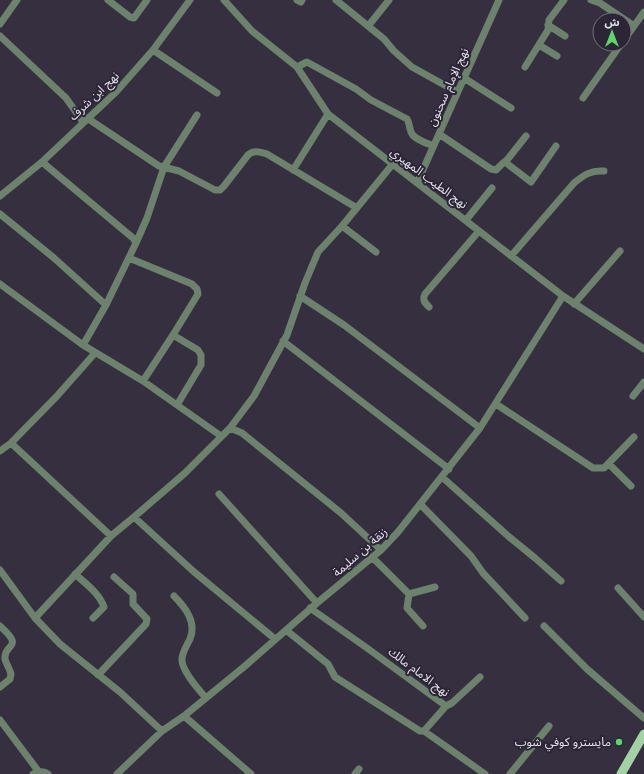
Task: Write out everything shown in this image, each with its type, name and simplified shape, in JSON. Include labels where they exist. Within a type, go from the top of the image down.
[{"type":"main road","points":[[621,774],[644,734]]},
{"type":"street","points":[[0,24],[17,0]]},
{"type":"street","points":[[108,0],[130,17],[134,18],[147,0]]},
{"type":"street","name":"نهج ابن شرف","points":[[0,196],[42,162],[116,92],[154,50],[190,0]]},
{"type":"street","name":"نهج الطيب المهيري","points":[[224,0],[252,31],[297,67],[328,114],[563,296],[644,350]]},
{"type":"street","points":[[297,0],[300,2],[302,0]]},
{"type":"street","points":[[336,0],[384,38],[394,51],[412,67],[457,92]]},
{"type":"street","points":[[369,25],[389,0]]},
{"type":"street","name":"نهج الإمام سحنون","points":[[417,183],[497,0]]},
{"type":"street","points":[[525,66],[548,30],[549,20],[564,0]]},
{"type":"street","points":[[591,0],[600,4],[634,26]]},
{"type":"street","points":[[632,29],[644,12]]},
{"type":"street","points":[[548,25],[565,36]]},
{"type":"street","points":[[0,36],[66,98],[85,120],[159,166],[179,172],[215,190],[220,190],[248,155],[251,152],[258,152],[267,154],[357,208]]},
{"type":"street","points":[[539,45],[557,56]]},
{"type":"street","points":[[154,50],[217,93]]},
{"type":"street","points":[[583,98],[616,52]]},
{"type":"street","points":[[297,67],[307,62],[356,89],[371,100],[407,119],[413,136],[433,146]]},
{"type":"street","points":[[464,78],[510,108]]},
{"type":"street","points":[[293,170],[328,114]]},
{"type":"street","points":[[83,345],[106,305],[136,243],[147,218],[164,167],[197,115]]},
{"type":"street","points":[[439,134],[491,169],[496,170],[508,160],[526,136]]},
{"type":"street","points":[[505,162],[531,182],[556,146]]},
{"type":"street","points":[[42,162],[133,238],[136,243]]},
{"type":"street","points":[[35,618],[111,536],[185,473],[230,428],[254,396],[283,341],[318,252],[342,226],[392,165]]},
{"type":"street","points":[[511,256],[574,183],[590,172],[604,171]]},
{"type":"street","points":[[466,220],[492,188]]},
{"type":"street","points":[[0,214],[54,258],[106,305]]},
{"type":"street","points":[[342,226],[376,252]]},
{"type":"street","points":[[428,307],[423,297],[479,231]]},
{"type":"street","points":[[574,304],[620,251]]},
{"type":"street","points":[[129,258],[192,284],[197,289],[198,294],[143,381]]},
{"type":"street","points":[[0,284],[83,345],[143,381],[221,436]]},
{"type":"street","points":[[300,296],[344,325],[480,428]]},
{"type":"street","name":"زنقة بن سليمة","points":[[117,774],[162,731],[184,716],[245,666],[310,608],[381,550],[398,532],[421,505],[480,428],[563,296]]},
{"type":"street","points":[[173,335],[198,350],[202,359],[201,365],[177,405]]},
{"type":"street","points":[[283,341],[449,469]]},
{"type":"street","points":[[96,353],[57,396],[4,446],[111,536]]},
{"type":"street","points":[[633,396],[644,382]]},
{"type":"street","points":[[496,404],[594,468],[604,468],[634,436]]},
{"type":"street","points":[[230,428],[242,433],[341,513],[381,550]]},
{"type":"street","points":[[608,464],[631,486]]},
{"type":"street","points":[[442,477],[561,581]]},
{"type":"street","points":[[219,494],[317,603]]},
{"type":"street","points":[[421,505],[471,556],[483,573],[525,618]]},
{"type":"street","points":[[134,517],[193,571],[275,639]]},
{"type":"street","points":[[372,557],[409,594]]},
{"type":"street","points":[[0,570],[35,618],[60,644],[139,709],[162,731]]},
{"type":"street","points":[[75,574],[93,591],[104,606],[93,618]]},
{"type":"street","points":[[98,675],[146,624],[147,619],[133,604],[133,594],[114,578]]},
{"type":"street","points":[[409,594],[435,586]]},
{"type":"street","points":[[618,588],[644,617]]},
{"type":"street","points":[[409,594],[407,608],[423,626]]},
{"type":"street","points":[[174,596],[188,611],[191,620],[191,637],[182,660],[183,668],[206,698]]},
{"type":"street","name":"نهج الامام مالك","points":[[310,608],[446,706],[424,732]]},
{"type":"street","points":[[0,626],[10,635],[12,644],[6,654],[5,660],[11,674],[10,679],[0,687]]},
{"type":"street","points":[[544,626],[587,669],[644,718]]},
{"type":"street","points":[[286,630],[328,664],[335,677],[420,732],[424,732],[485,774]]},
{"type":"street","points":[[446,706],[452,703],[480,677]]},
{"type":"street","points":[[184,716],[250,774]]},
{"type":"street","points":[[0,720],[36,773],[45,772],[48,774]]},
{"type":"street","points":[[510,774],[549,726]]},
{"type":"place","name":"مايسترو كوفي شوب","points":[[619,742]]}]
